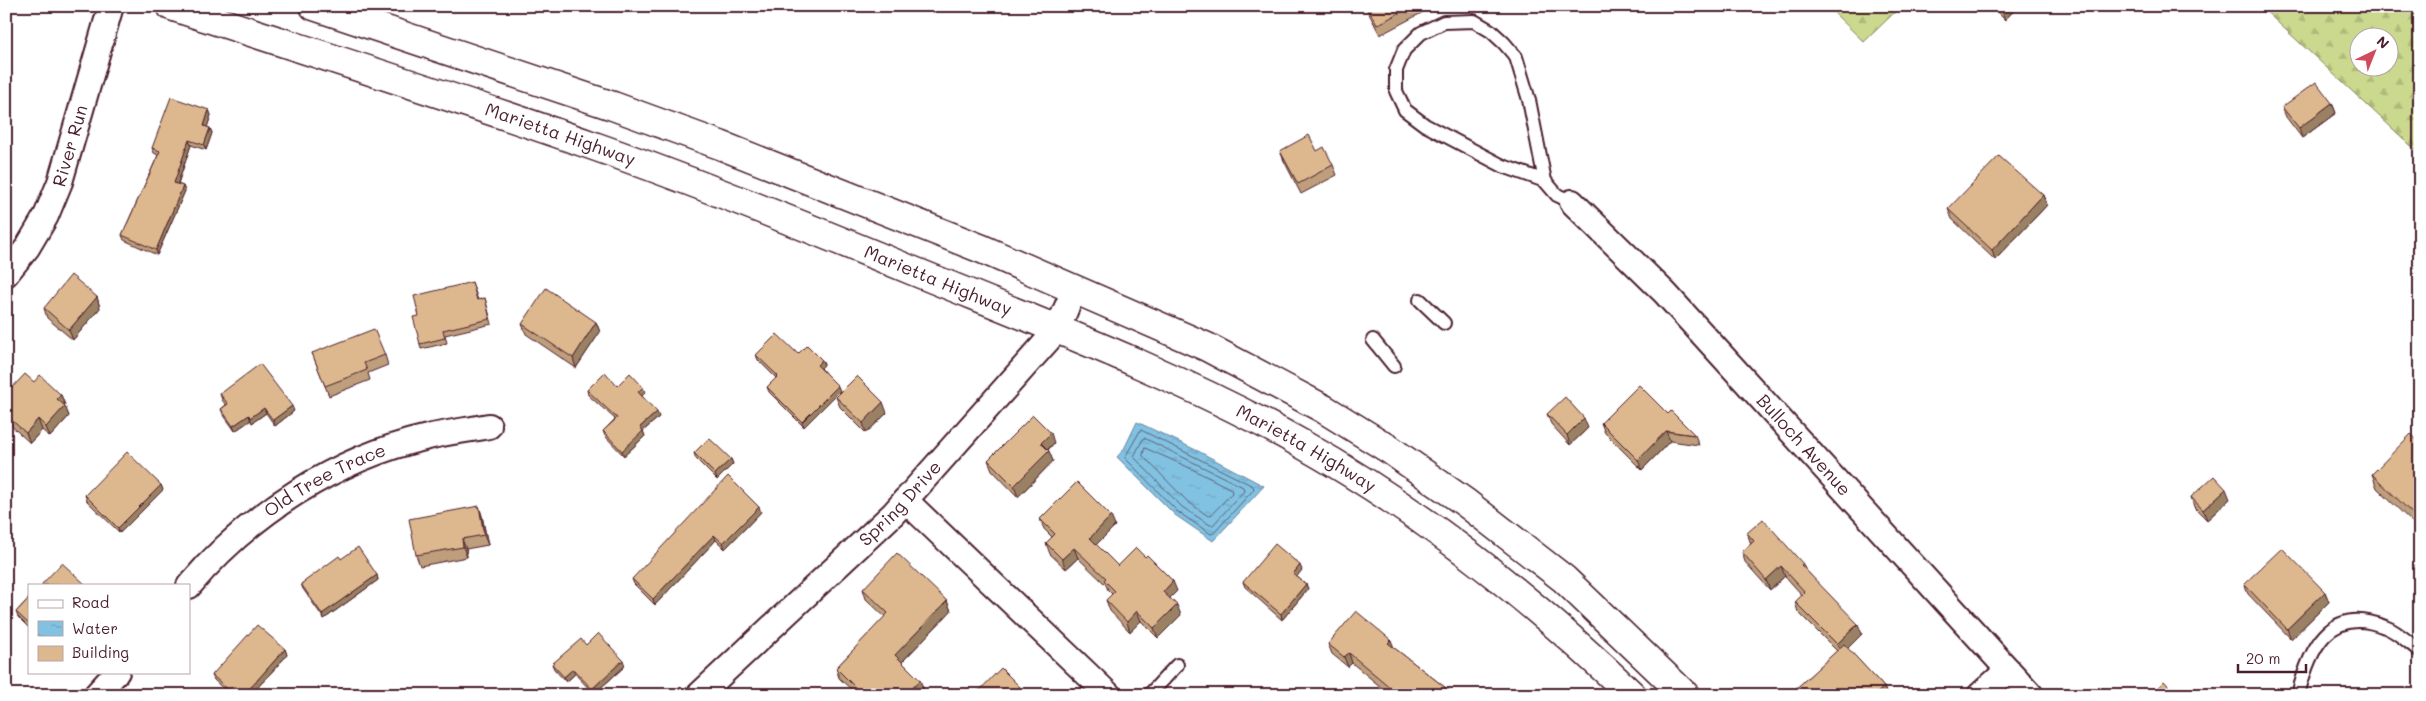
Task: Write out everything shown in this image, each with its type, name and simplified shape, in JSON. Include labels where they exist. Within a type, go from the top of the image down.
[{"type":"highway","name":"Marietta Highway","points":[[171,6],[591,145],[796,223],[1057,330],[1247,415],[1301,443],[1348,472],[1496,575],[1586,652],[1632,695]]},
{"type":"highway","points":[[314,6],[613,106],[720,145],[973,246],[1207,347],[1316,404],[1389,449],[1466,502],[1564,580],[1685,695]]},
{"type":"street","name":"River Run","points":[[6,274],[27,248],[46,216],[60,182],[111,6]]},
{"type":"street","name":"Bulloch Avenue","points":[[1572,202],[1664,293],[2031,695]]},
{"type":"street","name":"Spring Drive","points":[[700,695],[905,500],[1057,330],[1074,290]]},
{"type":"street","name":"Old Tree Trace","points":[[190,585],[204,568],[256,520],[313,482],[369,455],[428,437],[489,426]]},
{"type":"street","points":[[905,500],[1109,695]]},
{"type":"street","points":[[1980,695],[2008,670]]},
{"type":"street","points":[[96,695],[115,674]]},
{"type":"lane","points":[[1545,181],[1503,166],[1425,125],[1405,110],[1396,91],[1396,70],[1404,50],[1421,33],[1444,22],[1474,21],[1491,31],[1504,43],[1516,57],[1529,100],[1545,181],[1557,195],[1572,202]]},
{"type":"lane","points":[[1420,300],[1444,323]]},
{"type":"lane","points":[[1373,340],[1394,366]]},
{"type":"lane","points":[[2298,695],[2305,670],[2320,640],[2330,628],[2346,622],[2364,622],[2385,627],[2420,651]]},
{"type":"lane","points":[[1149,695],[1177,665]]},
{"type":"green space","points":[[1827,6],[1901,6],[1864,42]]},
{"type":"green space","points":[[2260,6],[2420,6],[2420,154]]},
{"type":"water","points":[[1137,422],[1198,451],[1264,486],[1213,541],[1175,515],[1117,457],[1124,449]]},
{"type":"building","points":[[1367,6],[1412,6],[1377,25]]},
{"type":"building","points":[[2316,82],[2332,103],[2299,128],[2282,107]]},
{"type":"building","points":[[171,97],[209,110],[204,126],[210,128],[204,145],[189,140],[174,183],[183,186],[156,250],[122,235],[160,151],[152,148]]},
{"type":"building","points":[[1309,135],[1317,151],[1324,147],[1333,165],[1298,184],[1280,151]]},
{"type":"building","points":[[1999,156],[2043,195],[1992,250],[1948,209]]},
{"type":"building","points":[[71,275],[97,297],[69,330],[44,308]]},
{"type":"building","points":[[472,282],[477,300],[485,298],[490,319],[443,330],[445,338],[420,344],[413,317],[419,316],[414,296]]},
{"type":"building","points":[[546,288],[596,322],[573,358],[522,324]]},
{"type":"building","points":[[374,329],[385,355],[364,363],[367,370],[325,386],[312,353]]},
{"type":"building","points":[[777,334],[798,354],[807,345],[822,360],[817,365],[838,386],[802,422],[767,387],[778,376],[756,355]]},
{"type":"building","points":[[260,364],[292,406],[273,420],[264,408],[250,418],[249,415],[233,426],[221,409],[228,404],[220,394]]},
{"type":"building","points":[[605,372],[617,386],[630,373],[643,387],[638,392],[657,412],[640,427],[643,431],[622,451],[603,431],[617,418],[587,390]]},
{"type":"building","points":[[25,374],[34,382],[40,375],[61,395],[57,399],[65,406],[46,427],[38,419],[26,433],[6,415],[6,394]]},
{"type":"building","points":[[857,376],[883,402],[863,423],[836,397]]},
{"type":"building","points":[[1639,385],[1668,414],[1671,411],[1695,435],[1666,431],[1638,460],[1601,423]]},
{"type":"building","points":[[1565,397],[1584,418],[1567,435],[1547,414]]},
{"type":"building","points":[[1033,415],[1051,433],[1041,443],[1049,451],[1014,486],[988,460]]},
{"type":"building","points":[[2411,434],[2420,443],[2420,521],[2372,474]]},
{"type":"building","points":[[709,438],[731,459],[715,474],[694,453]]},
{"type":"building","points":[[127,452],[161,485],[118,528],[85,495]]},
{"type":"building","points":[[728,476],[759,507],[723,543],[714,535],[653,599],[632,579]]},
{"type":"building","points":[[2214,476],[2226,489],[2203,510],[2191,497]]},
{"type":"building","points":[[1077,482],[1111,516],[1090,538],[1118,566],[1136,548],[1145,557],[1147,555],[1173,581],[1163,592],[1177,605],[1154,628],[1137,611],[1127,622],[1106,600],[1115,591],[1104,580],[1106,578],[1074,548],[1062,559],[1046,543],[1055,534],[1040,519]]},
{"type":"building","points":[[479,506],[484,535],[462,539],[463,547],[416,555],[409,519]]},
{"type":"building","points":[[1763,519],[1803,564],[1801,565],[1858,624],[1837,644],[1795,602],[1805,592],[1781,566],[1766,580],[1742,552],[1754,541],[1747,533]]},
{"type":"building","points":[[1275,544],[1300,565],[1293,574],[1306,584],[1281,614],[1243,582]]},
{"type":"building","points":[[358,547],[377,575],[322,614],[301,584],[339,556],[341,559]]},
{"type":"building","points":[[2282,548],[2325,592],[2287,629],[2244,584]]},
{"type":"building","points":[[897,553],[947,601],[895,655],[920,680],[906,695],[863,695],[836,668],[888,613],[863,589]]},
{"type":"building","points":[[62,563],[85,584],[42,584]]},
{"type":"building","points":[[28,599],[28,623],[16,612]]},
{"type":"building","points":[[1356,611],[1391,640],[1388,643],[1455,695],[1386,695],[1391,688],[1349,653],[1344,657],[1328,644]]},
{"type":"building","points":[[257,625],[285,649],[244,695],[234,695],[212,675]]},
{"type":"building","points":[[598,633],[623,660],[592,689],[573,669],[564,677],[552,664],[581,639],[586,645]]},
{"type":"building","points":[[1844,644],[1884,687],[1875,695],[1789,695]]},
{"type":"building","points":[[1001,668],[1028,695],[975,695]]},
{"type":"building","points":[[2164,681],[2177,695],[2151,695]]}]
